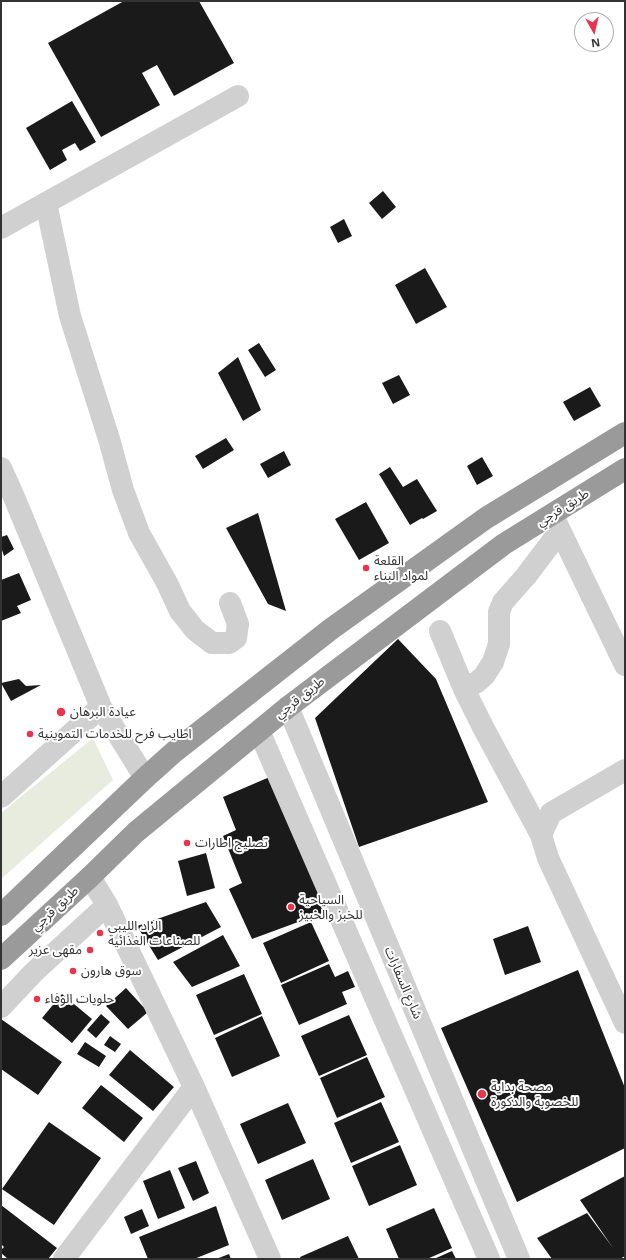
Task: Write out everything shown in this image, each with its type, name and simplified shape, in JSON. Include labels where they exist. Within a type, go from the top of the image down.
[{"type":"highway","points":[[1,915],[174,752],[331,629],[486,518],[625,433]]},
{"type":"highway","name":"طريق قرجي","points":[[1,959],[90,877],[136,832],[288,707],[504,544],[556,523],[625,469]]},
{"type":"highway","points":[[539,485],[556,523]]},
{"type":"highway","points":[[120,802],[136,832]]},
{"type":"street","points":[[1,228],[238,96]]},
{"type":"street","points":[[46,203],[70,316],[109,439],[123,490],[139,533],[180,611],[195,630],[212,643],[228,643],[236,638],[238,624],[230,603]]},
{"type":"street","points":[[1,468],[8,500],[101,707],[145,778]]},
{"type":"street","points":[[556,523],[625,664]]},
{"type":"street","points":[[464,689],[477,682],[484,676],[493,662],[499,644],[499,612],[502,602],[526,576],[556,523]]},
{"type":"street","points":[[440,631],[464,689],[484,729],[542,835],[548,858],[625,1023]]},
{"type":"street","points":[[1,797],[101,707]]},
{"type":"street","name":"شارع السفارات","points":[[288,707],[519,1259]]},
{"type":"street","points":[[259,731],[489,1259]]},
{"type":"street","points":[[542,835],[551,813],[625,770]]},
{"type":"street","points":[[90,877],[107,905],[194,1087],[270,1259]]},
{"type":"street","points":[[1,1007],[34,972],[107,905]]},
{"type":"street","points":[[64,1259],[194,1087]]},
{"type":"shaded area","points":[[93,738],[113,780],[1,879],[1,813]]},
{"type":"building","points":[[124,1],[199,1],[234,63],[174,96],[157,65],[142,73],[160,105],[101,137],[48,43]]},
{"type":"building","points":[[72,101],[96,142],[80,151],[75,143],[62,150],[67,160],[50,170],[26,128]]},
{"type":"building","points":[[383,191],[396,207],[382,219],[369,203]]},
{"type":"building","points":[[344,219],[352,236],[338,243],[330,227]]},
{"type":"building","points":[[425,268],[447,307],[416,324],[395,285]]},
{"type":"building","points":[[259,343],[276,370],[265,377],[248,350]]},
{"type":"building","points":[[238,357],[261,410],[243,421],[218,373]]},
{"type":"building","points":[[399,375],[410,395],[393,404],[382,383]]},
{"type":"building","points":[[590,387],[601,406],[574,421],[563,402]]},
{"type":"building","points":[[226,438],[234,450],[203,469],[195,456]]},
{"type":"building","points":[[284,451],[291,465],[268,478],[260,464]]},
{"type":"building","points":[[482,457],[493,476],[477,485],[467,466]]},
{"type":"building","points":[[390,467],[403,487],[417,479],[437,511],[410,525],[379,474]]},
{"type":"building","points":[[366,502],[389,543],[359,560],[335,519]]},
{"type":"building","points":[[258,513],[286,611],[268,604],[226,528]]},
{"type":"building","points":[[7,535],[14,549],[4,556],[2,550],[1,551],[1,537]]},
{"type":"building","points":[[19,573],[31,600],[17,606],[21,613],[1,621],[1,580]]},
{"type":"building","points":[[398,639],[436,679],[488,802],[359,847],[315,718]]},
{"type":"building","points":[[19,679],[26,686],[41,685],[11,701],[1,683]]},
{"type":"building","points":[[272,776],[328,911],[252,939],[229,889],[242,883],[223,836],[236,830],[223,797]]},
{"type":"building","points":[[206,853],[215,888],[187,896],[178,861]]},
{"type":"building","points":[[206,902],[221,927],[158,960],[137,926]]},
{"type":"building","points":[[311,922],[329,961],[281,983],[263,943]]},
{"type":"building","points":[[528,926],[541,962],[505,975],[493,939]]},
{"type":"building","points":[[223,935],[240,966],[192,987],[173,962]]},
{"type":"building","points":[[329,964],[335,977],[348,971],[355,987],[342,992],[347,1004],[299,1025],[281,985]]},
{"type":"building","points":[[578,970],[625,1088],[625,1148],[517,1202],[441,1028]]},
{"type":"building","points":[[244,974],[262,1014],[214,1035],[196,995]]},
{"type":"building","points":[[126,988],[148,1012],[128,1029],[106,1006]]},
{"type":"building","points":[[62,994],[92,1019],[72,1043],[42,1018]]},
{"type":"building","points":[[101,1014],[110,1022],[96,1038],[87,1030]]},
{"type":"building","points":[[349,1015],[367,1055],[319,1076],[301,1036]]},
{"type":"building","points":[[262,1016],[280,1056],[232,1077],[215,1038]]},
{"type":"building","points":[[1,1019],[62,1062],[38,1095],[1,1069]]},
{"type":"building","points":[[110,1036],[121,1044],[115,1052],[104,1045]]},
{"type":"building","points":[[85,1042],[106,1056],[99,1067],[77,1054]]},
{"type":"building","points":[[130,1050],[174,1087],[153,1111],[109,1075]]},
{"type":"building","points":[[367,1057],[385,1097],[337,1118],[320,1078]]},
{"type":"building","points":[[101,1085],[143,1118],[124,1142],[82,1108]]},
{"type":"building","points":[[381,1102],[399,1142],[351,1163],[334,1123]]},
{"type":"building","points":[[288,1103],[306,1143],[258,1164],[240,1124]]},
{"type":"building","points":[[49,1122],[101,1158],[54,1225],[2,1189]]},
{"type":"building","points":[[400,1145],[417,1185],[369,1206],[352,1166]]},
{"type":"building","points":[[313,1159],[330,1199],[282,1220],[265,1180]]},
{"type":"building","points":[[196,1161],[209,1193],[193,1201],[178,1168]]},
{"type":"building","points":[[170,1170],[185,1208],[158,1219],[143,1181]]},
{"type":"building","points":[[625,1176],[625,1256],[620,1259],[552,1259],[537,1238],[587,1213],[613,1248],[580,1200]]},
{"type":"building","points":[[1,1205],[57,1248],[48,1259],[8,1259],[1,1253],[1,1250],[4,1247],[1,1244]]},
{"type":"building","points":[[216,1206],[229,1245],[194,1259],[148,1259],[139,1237]]},
{"type":"building","points":[[434,1208],[452,1248],[427,1259],[399,1259],[386,1229]]},
{"type":"building","points":[[142,1209],[149,1226],[131,1234],[124,1217]]},
{"type":"building","points":[[348,1236],[359,1259],[301,1259],[300,1257]]},
{"type":"building","points":[[452,1251],[456,1259],[434,1259]]},
{"type":"building","points":[[229,1254],[231,1259],[216,1259]]},
{"type":"place","name":"القلعة لمواد البناء","points":[[366,568]]},
{"type":"place","name":"عيادة البرهان","points":[[61,712]]},
{"type":"place","name":"اطايب فرح للخدمات التموينية","points":[[30,734]]},
{"type":"place","name":"تصليح اطارات","points":[[187,843]]},
{"type":"place","name":"السياحية للخبز والخبيز","points":[[291,907]]},
{"type":"place","name":"الزاد الليبي للصناعات الغذائية","points":[[100,933]]},
{"type":"place","name":"مقهى عزير","points":[[90,950]]},
{"type":"place","name":"سوق هارون","points":[[73,971]]},
{"type":"place","name":"حلويات الوفاء","points":[[37,999]]},
{"type":"place","name":"مصحة بداية للخصوبة والدكورة","points":[[482,1094]]}]
